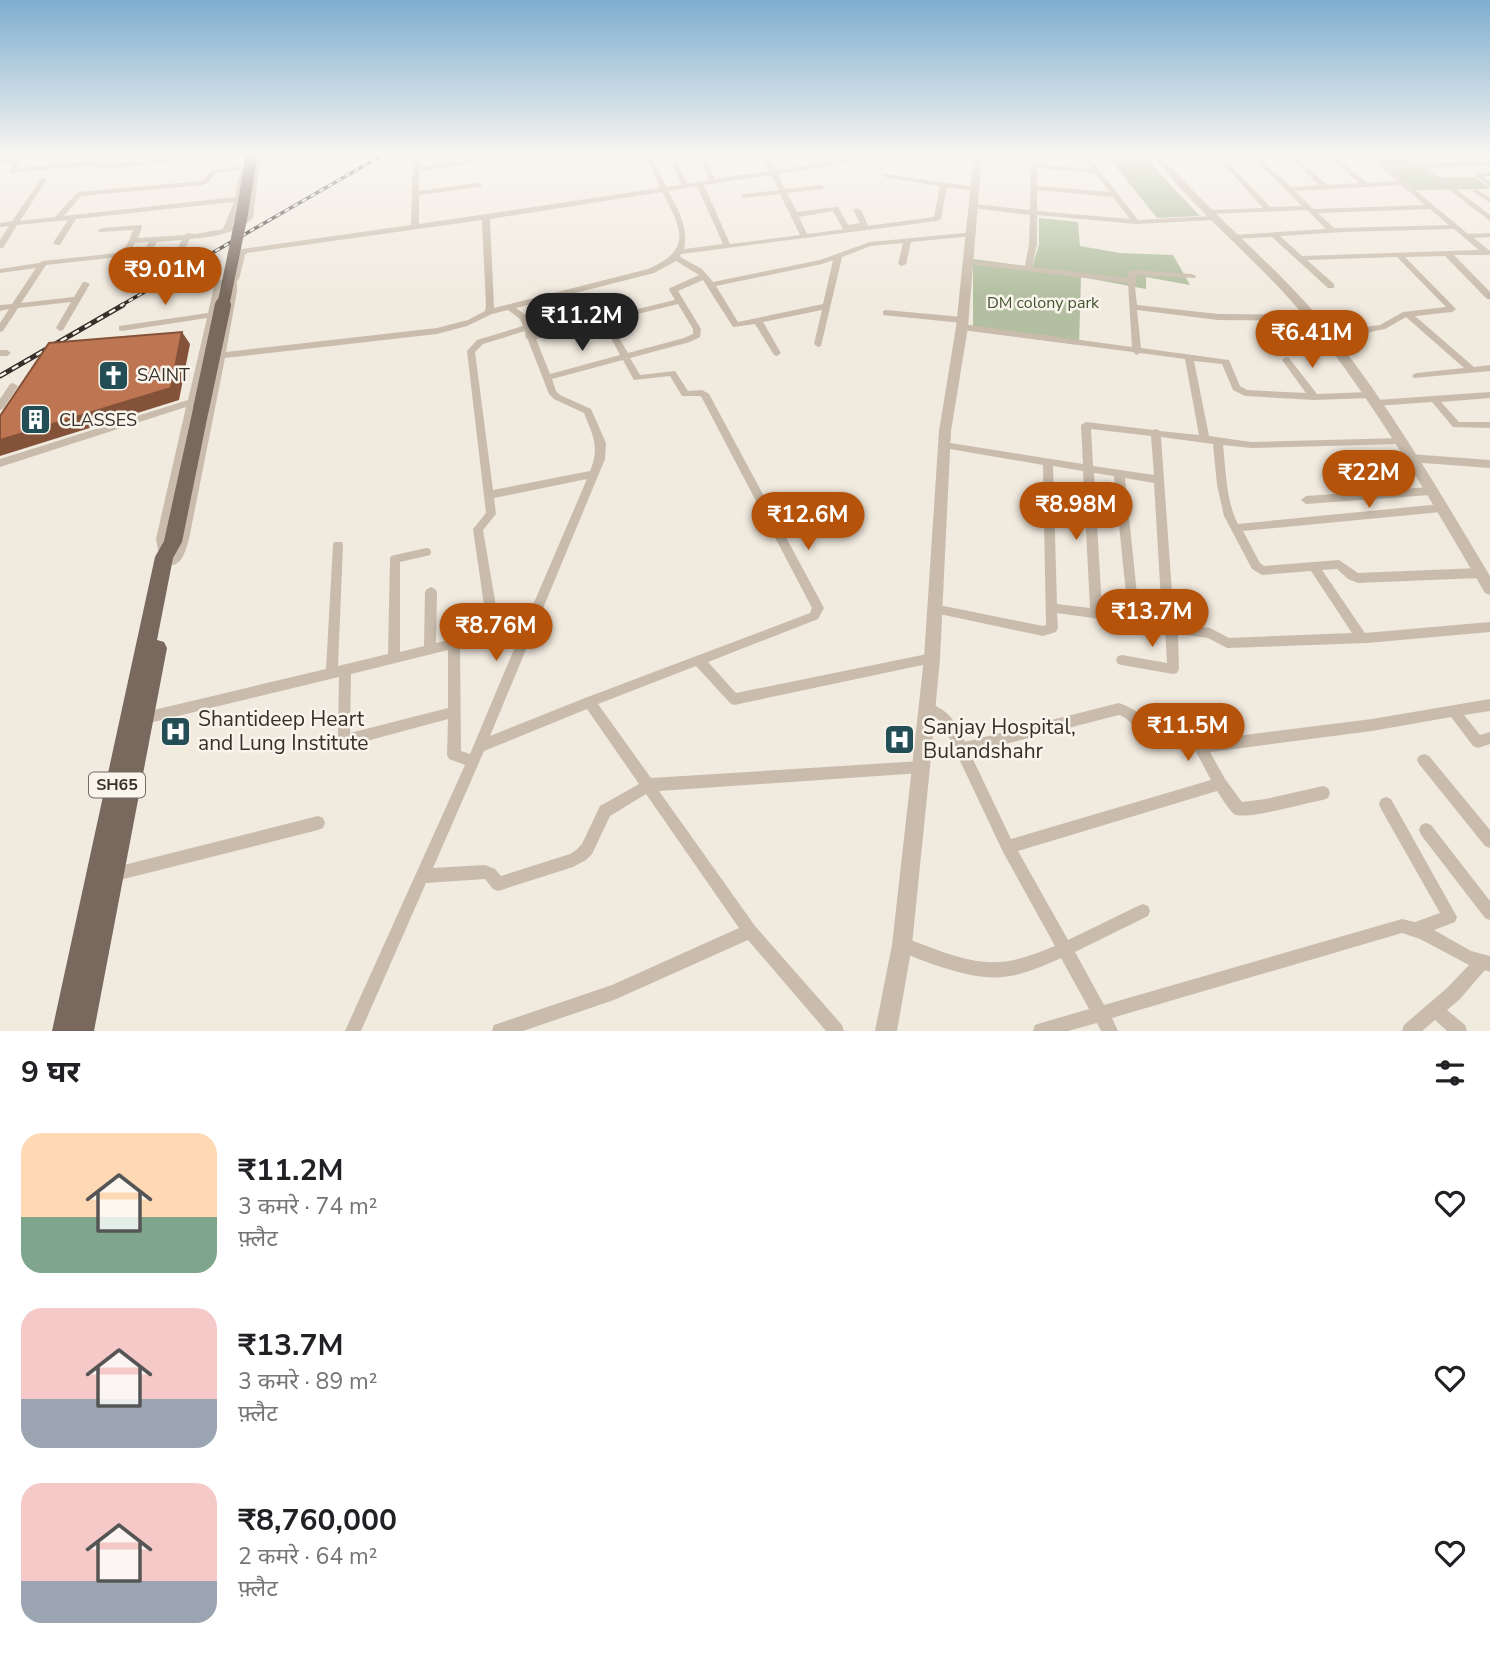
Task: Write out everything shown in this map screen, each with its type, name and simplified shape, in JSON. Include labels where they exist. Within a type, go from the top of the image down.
[{"type":"main road","name":"SH65","points":[[65,1031],[137,720],[197,405],[244,201]]},
{"type":"main road","name":"SH65","points":[[81,1031],[112,874],[137,720]]},
{"type":"street","points":[[0,246],[29,201]]},
{"type":"street","points":[[58,218],[73,201]]},
{"type":"street","points":[[0,225],[218,201]]},
{"type":"street","points":[[226,231],[237,201]]},
{"type":"street","points":[[133,241],[226,231],[246,222],[251,201]]},
{"type":"street","points":[[415,227],[416,201]]},
{"type":"street","points":[[170,554],[183,540],[241,254],[245,251],[595,201]]},
{"type":"street","points":[[202,358],[458,327],[489,312],[651,271],[669,263],[685,241],[684,231],[670,201]]},
{"type":"street","points":[[708,201],[728,247]]},
{"type":"street","points":[[787,201],[805,237]]},
{"type":"street","points":[[678,254],[937,219],[941,201]]},
{"type":"street","points":[[886,1031],[902,946],[932,658],[944,445],[962,324],[974,201]]},
{"type":"street","points":[[1028,270],[1033,244],[1034,201]]},
{"type":"street","points":[[1120,201],[1136,222]]},
{"type":"street","points":[[1198,201],[1316,323],[1373,399],[1490,589]]},
{"type":"street","points":[[1261,201],[1268,209]]},
{"type":"street","points":[[1301,201],[1332,230]]},
{"type":"street","points":[[1425,201],[1487,252]]},
{"type":"street","points":[[1467,201],[1490,219]]},
{"type":"street","points":[[974,206],[1136,222],[1268,209],[1432,207]]},
{"type":"street","points":[[794,215],[835,209],[846,227],[864,225],[857,210]]},
{"type":"street","points":[[57,243],[74,216]]},
{"type":"street","points":[[486,217],[489,312]]},
{"type":"street","points":[[0,271],[43,263],[119,255],[133,241],[138,227],[102,230]]},
{"type":"street","points":[[1233,237],[1332,230],[1456,227]]},
{"type":"street","points":[[711,285],[838,257],[860,247],[972,234]]},
{"type":"street","points":[[1273,234],[1331,286]]},
{"type":"street","points":[[173,262],[188,235]]},
{"type":"street","points":[[1467,236],[1490,235]]},
{"type":"street","points":[[128,282],[155,239]]},
{"type":"street","points":[[902,264],[907,241]]},
{"type":"street","points":[[1301,258],[1487,252]]},
{"type":"street","points":[[678,254],[682,264],[696,269],[704,276],[734,323],[739,325],[827,306]]},
{"type":"street","points":[[1448,254],[1490,297]]},
{"type":"street","points":[[1133,307],[1218,317],[1316,323],[1365,330],[1382,327],[1407,314],[1452,309],[1400,256]]},
{"type":"street","points":[[818,344],[838,257]]},
{"type":"street","points":[[967,262],[1131,281]]},
{"type":"street","points":[[0,329],[42,265]]},
{"type":"street","points":[[1138,352],[1131,275],[1136,271],[1192,276]]},
{"type":"street","points":[[546,378],[697,335],[697,329],[674,288],[704,276]]},
{"type":"street","points":[[0,463],[197,405],[202,358],[219,282],[223,279],[235,279]]},
{"type":"street","points":[[60,328],[86,284]]},
{"type":"street","points":[[0,307],[77,299]]},
{"type":"street","points":[[499,634],[492,625],[478,529],[490,517],[472,348],[480,342],[616,317],[680,301]]},
{"type":"street","points":[[353,1031],[480,747],[579,514],[602,452],[591,416],[584,407],[557,397],[546,378],[524,318],[511,308]]},
{"type":"street","points":[[886,313],[1138,352],[1226,362],[1236,388],[1241,392],[1435,400],[1490,395]]},
{"type":"street","points":[[1407,314],[1472,370]]},
{"type":"street","points":[[122,328],[212,315]]},
{"type":"street","points":[[480,747],[814,616],[818,608],[704,394],[685,394],[672,373],[637,378],[614,336],[620,328],[616,317]]},
{"type":"street","points":[[758,321],[777,353]]},
{"type":"street","points":[[1189,358],[1204,438]]},
{"type":"street","points":[[1286,360],[1314,397]]},
{"type":"street","points":[[1417,376],[1490,368]]},
{"type":"street","points":[[0,407],[13,386]]},
{"type":"street","points":[[1435,400],[1456,425],[1490,425]]},
{"type":"street","points":[[1096,614],[1086,425],[1269,446],[1400,442]]},
{"type":"street","points":[[1122,660],[1173,669],[1156,432]]},
{"type":"street","points":[[1218,440],[1224,494],[1236,527],[1256,566],[1262,571],[1339,564],[1358,578],[1480,573]]},
{"type":"street","points":[[944,445],[1159,480]]},
{"type":"street","points":[[1410,458],[1490,464]]},
{"type":"street","points":[[934,609],[1043,631],[1054,625],[1048,462]]},
{"type":"street","points":[[1119,473],[1134,619]]},
{"type":"street","points":[[489,495],[593,474]]},
{"type":"street","points":[[1306,500],[1430,491]]},
{"type":"street","points":[[1236,527],[1441,508]]},
{"type":"street","points":[[338,545],[339,670],[344,736],[348,740],[454,712]]},
{"type":"street","points":[[394,657],[395,561],[400,556],[426,552]]},
{"type":"street","points":[[1314,566],[1362,638]]},
{"type":"street","points":[[430,592],[430,649]]},
{"type":"street","points":[[1053,608],[1170,625],[1210,634],[1227,643],[1362,638],[1490,627]]},
{"type":"street","points":[[137,720],[499,634],[524,639]]},
{"type":"street","points":[[454,644],[454,754],[473,762]]},
{"type":"street","points":[[698,660],[731,698],[739,699],[932,658]]},
{"type":"street","points":[[589,702],[750,931],[836,1031]]},
{"type":"street","points":[[1323,793],[1244,810],[1235,804],[1220,784],[1202,750],[1205,746],[1490,705]]},
{"type":"street","points":[[925,707],[943,716],[962,749],[1009,847],[1110,1031]]},
{"type":"street","points":[[962,749],[1119,709],[1132,714],[1146,732]]},
{"type":"street","points":[[1454,712],[1478,742],[1490,738]]},
{"type":"street","points":[[1424,760],[1490,841]]},
{"type":"street","points":[[422,876],[485,872],[498,884],[573,860],[587,849],[605,811],[649,785],[921,767]]},
{"type":"street","points":[[1009,847],[1220,784]]},
{"type":"street","points":[[1385,804],[1450,917],[1418,928]]},
{"type":"street","points":[[112,874],[318,823]]},
{"type":"street","points":[[1426,830],[1490,913]]},
{"type":"street","points":[[902,946],[986,970],[1009,970],[1143,911]]},
{"type":"street","points":[[1041,1031],[1402,926],[1418,928],[1486,964],[1410,1031]]},
{"type":"street","points":[[500,1031],[614,992],[750,931]]},
{"type":"street","points":[[1436,1010],[1459,1031]]},
{"type":"green space","points":[[1143,201],[1186,201],[1200,216],[1157,218]]},
{"type":"green space","name":"DM colony park","points":[[1039,218],[1078,222],[1080,246],[1120,253],[1173,255],[1190,285],[1146,277],[1146,289],[1081,277],[1079,345],[973,330],[973,259],[1032,267],[1039,245]]},
{"type":"building","points":[[182,332],[171,388],[0,440],[0,416],[49,343]]},
{"type":"railway","points":[[120,306],[302,201]]},
{"type":"railway","points":[[0,376],[123,305]]},
{"type":"place","name":"SAINT","points":[[114,375]]},
{"type":"place","name":"CLASSES","points":[[36,420]]},
{"type":"place","name":"Shantideep Heart and Lung Institute","points":[[175,731]]},
{"type":"place","name":"Sanjay Hospital, Bulandshahr","points":[[900,739]]}]
